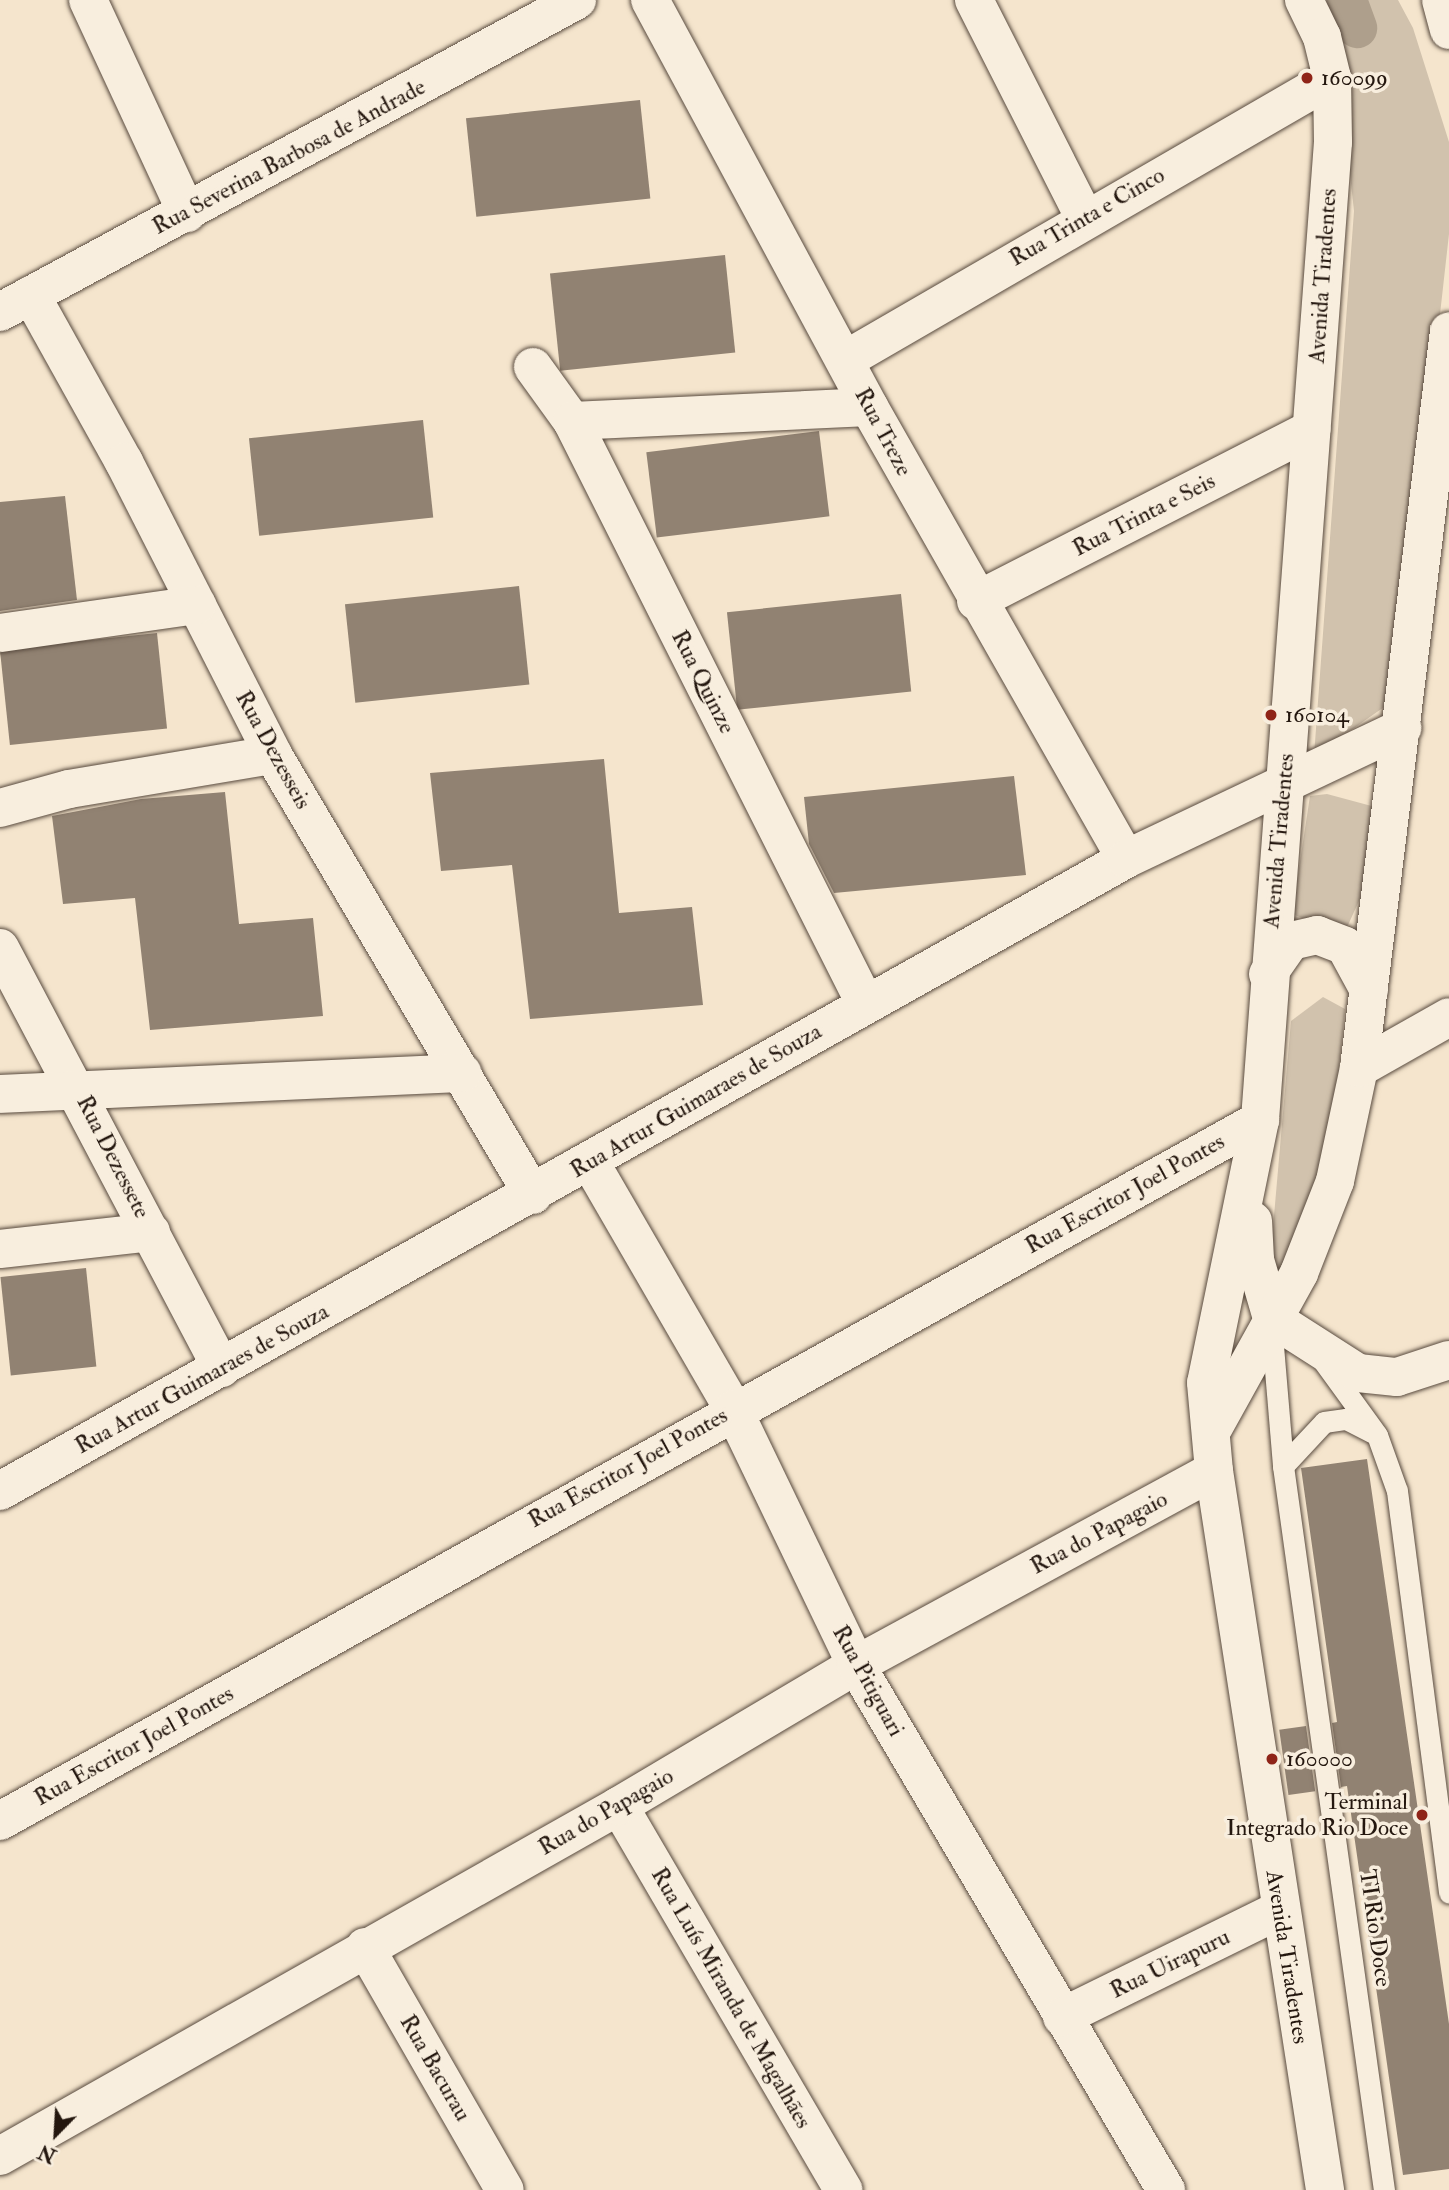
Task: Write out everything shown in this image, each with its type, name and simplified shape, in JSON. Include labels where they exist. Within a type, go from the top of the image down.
[{"type":"street","points":[[88,0],[187,213]]},
{"type":"street","name":"Rua Severina Barbosa de Andrade","points":[[15,303],[187,213],[577,0]]},
{"type":"street","name":"Rua Treze","points":[[650,0],[976,601],[1126,859]]},
{"type":"street","points":[[974,0],[1084,217]]},
{"type":"street","name":"Avenida Tiradentes","points":[[1304,0],[1322,37],[1332,78],[1333,142],[1268,974],[1260,1121],[1254,1165],[1206,1383],[1214,1471],[1279,1910],[1325,2190]]},
{"type":"street","points":[[1441,0],[1449,30]]},
{"type":"street","name":"Rua Trinta e Cinco","points":[[845,360],[1084,217],[1332,78]]},
{"type":"street","name":"Rua Dezesseis","points":[[15,303],[197,605],[273,755],[533,1195]]},
{"type":"street","points":[[1210,1432],[1318,1233],[1359,1068],[1449,331]]},
{"type":"street","name":"Rua Quinze","points":[[533,367],[572,421],[865,1003]]},
{"type":"street","points":[[572,421],[869,407]]},
{"type":"street","name":"Rua Trinta e Seis","points":[[976,601],[1312,429]]},
{"type":"street","points":[[0,633],[197,605]]},
{"type":"street","name":"Rua Artur Guimaraes de Souza","points":[[0,1491],[533,1195],[865,1003],[1126,859],[1283,787],[1402,728]]},
{"type":"street","points":[[0,808],[69,789],[273,755]]},
{"type":"street","points":[[1268,974],[1280,950],[1317,935],[1345,946],[1368,990]]},
{"type":"street","name":"Rua Dezessete","points":[[0,948],[81,1093],[222,1368]]},
{"type":"street","points":[[1359,1068],[1449,1017]]},
{"type":"street","points":[[0,1094],[81,1093],[463,1073]]},
{"type":"street","name":"Rua Escritor Joel Pontes","points":[[0,1821],[733,1409],[1260,1121]]},
{"type":"street","name":"Rua Pitiguari","points":[[590,1162],[733,1409],[856,1665],[1166,2190]]},
{"type":"street","points":[[1254,1165],[1255,1260],[1272,1318],[1315,1349],[1358,1373],[1384,1378],[1449,1360]]},
{"type":"street","points":[[0,1250],[151,1232]]},
{"type":"street","name":"Rua do Papagaio","points":[[0,2156],[365,1947],[619,1806],[856,1665],[1214,1471]]},
{"type":"street","name":"Rua Luís Miranda de Magalhães","points":[[619,1806],[843,2190]]},
{"type":"street","name":"Rua Uirapuru","points":[[1062,2017],[1279,1910]]},
{"type":"street","name":"Rua Bacurau","points":[[365,1947],[505,2190]]},
{"type":"lane","name":"TI Rio Doce","points":[[1272,1318],[1283,1466],[1384,2190]]},
{"type":"lane","points":[[1315,1349],[1377,1435],[1396,1491],[1449,1894]]},
{"type":"lane","points":[[1283,1466],[1324,1422],[1346,1419],[1377,1435]]},
{"type":"shaded area","points":[[1308,0],[1398,0],[1413,28],[1449,142],[1449,234],[1397,698],[1314,756],[1354,211],[1337,55]]},
{"type":"shaded area","points":[[1327,794],[1379,808],[1363,892],[1344,934],[1292,914],[1310,796]]},
{"type":"shaded area","points":[[1323,997],[1345,1009],[1325,1208],[1267,1296],[1291,1021]]},
{"type":"building","points":[[640,100],[650,198],[476,217],[466,118]]},
{"type":"building","points":[[725,255],[735,352],[560,371],[550,273]]},
{"type":"building","points":[[423,420],[433,517],[259,536],[249,438]]},
{"type":"building","points":[[819,431],[829,516],[657,538],[646,452]]},
{"type":"building","points":[[65,496],[77,600],[0,611],[0,502]]},
{"type":"building","points":[[519,586],[529,684],[355,703],[345,604]]},
{"type":"building","points":[[901,594],[911,691],[737,710],[727,612]]},
{"type":"building","points":[[157,633],[167,728],[10,745],[0,650]]},
{"type":"building","points":[[604,759],[619,913],[692,907],[703,1005],[530,1019],[512,865],[441,871],[430,773]]},
{"type":"building","points":[[1014,776],[1026,875],[834,893],[809,844],[804,797]]},
{"type":"building","points":[[225,792],[239,924],[313,918],[323,1016],[150,1030],[135,898],[63,904],[52,816],[141,799]]},
{"type":"building","points":[[86,1268],[96,1366],[11,1375],[0,1277]]},
{"type":"building","points":[[1367,1459],[1449,2024],[1449,2169],[1403,2175],[1347,1786],[1341,1787],[1332,1723],[1337,1722],[1301,1468]]},
{"type":"building","points":[[1306,1726],[1315,1791],[1288,1795],[1279,1730]]},
{"type":"waterway","points":[[1347,0],[1357,28]]},
{"type":"place","name":"160099","points":[[1307,78]]},
{"type":"place","name":"160104","points":[[1271,715]]},
{"type":"place","name":"160000","points":[[1272,1759]]},
{"type":"place","name":"Terminal Integrado Rio Doce","points":[[1422,1815]]}]
